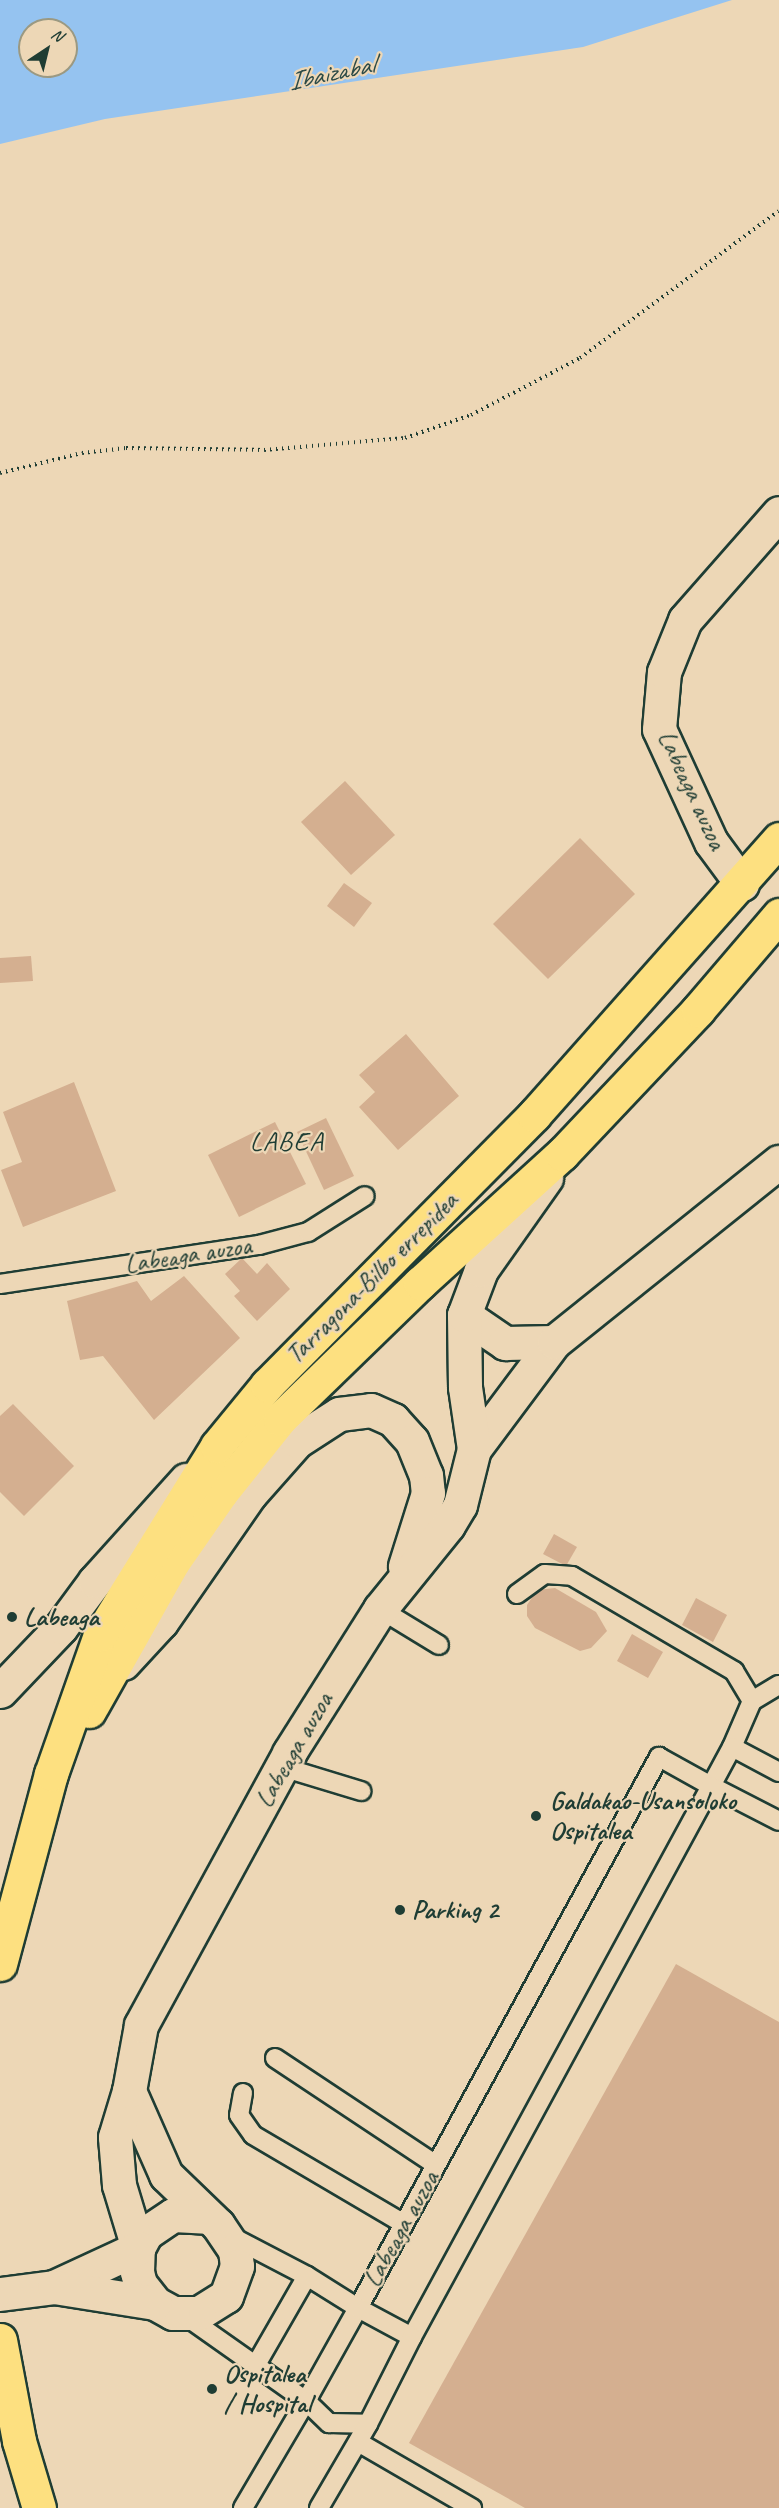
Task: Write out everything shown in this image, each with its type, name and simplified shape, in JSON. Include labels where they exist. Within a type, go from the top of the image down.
[{"type":"highway","name":"Tarragona-Bilbo errepidea","points":[[0,1964],[51,1774],[100,1635],[217,1446],[292,1359],[534,1115],[742,885],[779,839]]},
{"type":"highway","name":"Tarragona-Bilbo errepidea","points":[[51,1774],[173,1562],[221,1493],[280,1419],[420,1283],[562,1154],[698,1010],[779,915]]},
{"type":"highway","points":[[0,2340],[19,2441],[39,2508]]},
{"type":"street","name":"Labeaga auzoa","points":[[742,885],[711,842],[659,729],[664,672],[685,620],[779,513]]},
{"type":"street","name":"Labeaga auzoa","points":[[138,2248],[119,2185],[115,2137],[129,2091],[141,2025],[282,1767],[380,1609],[401,1579],[448,1525],[460,1505],[474,1449],[465,1386],[464,1315],[481,1270],[562,1154]]},
{"type":"street","points":[[474,1449],[555,1342],[779,1162]]},
{"type":"street","points":[[464,1315],[505,1343],[555,1342]]},
{"type":"street","name":"Labeaga auzoa","points":[[108,1678],[161,1622],[250,1494],[297,1441],[339,1414],[371,1410],[393,1420],[412,1441],[426,1474],[428,1493],[401,1579]]},
{"type":"street","points":[[0,1691],[61,1627],[95,1581],[217,1446]]},
{"type":"street","points":[[54,2287],[199,2313],[226,2296],[237,2266],[217,2226],[166,2175],[129,2091]]},
{"type":"street","points":[[169,2309],[146,2295],[136,2272],[138,2248],[146,2233],[173,2215],[217,2226]]},
{"type":"street","points":[[0,2294],[54,2287],[138,2248]]},
{"type":"lane","name":"Labeaga auzoa","points":[[0,1284],[259,1245],[308,1232],[365,1196]]},
{"type":"lane","points":[[517,1594],[545,1574],[572,1576],[735,1671],[752,1701]]},
{"type":"lane","points":[[380,1609],[439,1645]]},
{"type":"lane","points":[[319,2508],[368,2424],[412,2337],[732,1747],[752,1701],[779,1685]]},
{"type":"lane","points":[[732,1747],[779,1772]]},
{"type":"lane","name":"Labeaga auzoa","points":[[412,2337],[358,2308],[659,1757],[779,1821]]},
{"type":"lane","points":[[282,1767],[361,1791]]},
{"type":"lane","points":[[275,2058],[436,2164]]},
{"type":"lane","points":[[243,2093],[240,2115],[254,2134],[404,2224]]},
{"type":"lane","points":[[217,2226],[308,2276],[358,2308],[243,2508]]},
{"type":"lane","points":[[257,2363],[308,2276]]},
{"type":"lane","points":[[169,2309],[257,2363],[329,2422],[368,2424]]},
{"type":"lane","points":[[358,2442],[472,2508]]},
{"type":"path","points":[[0,473],[82,453],[126,448],[264,450],[405,438],[471,415],[580,358],[779,211]]},
{"type":"water","name":"Ibaizabal","points":[[0,0],[732,0],[583,47],[105,119],[0,144]]},
{"type":"building","points":[[345,781],[395,835],[351,875],[301,822]]},
{"type":"building","points":[[580,838],[635,894],[548,979],[493,924]]},
{"type":"building","points":[[344,883],[372,903],[354,927],[327,906]]},
{"type":"building","points":[[31,956],[33,981],[0,983],[0,958]]},
{"type":"building","points":[[406,1034],[459,1096],[398,1150],[359,1107],[375,1092],[359,1075]]},
{"type":"building","points":[[74,1082],[116,1191],[23,1227],[1,1170],[22,1162],[3,1112]]},
{"type":"building","points":[[326,1118],[354,1176],[324,1190],[297,1132]]},
{"type":"building","points":[[275,1122],[306,1184],[239,1217],[208,1155]]},
{"type":"building","points":[[242,1258],[257,1274],[267,1263],[290,1289],[257,1321],[234,1296],[240,1291],[225,1274]]},
{"type":"building","points":[[184,1276],[240,1338],[154,1420],[103,1356],[80,1360],[67,1301],[137,1281],[151,1301]]},
{"type":"building","points":[[13,1404],[74,1466],[24,1516],[0,1492],[0,1416]]},
{"type":"building","points":[[554,1534],[577,1547],[566,1566],[543,1554]]},
{"type":"building","points":[[555,1588],[596,1612],[607,1631],[591,1648],[580,1651],[535,1628],[527,1616],[527,1605],[537,1590]]},
{"type":"building","points":[[696,1598],[727,1615],[713,1642],[682,1625]]},
{"type":"building","points":[[632,1634],[663,1652],[648,1678],[617,1661]]},
{"type":"building","points":[[676,1964],[779,2022],[779,2508],[525,2508],[409,2443]]},
{"type":"place","name":"Labeaga","points":[[12,1617]]},
{"type":"place","name":"Galdakao-Usansoloko Ospitalea","points":[[536,1816]]},
{"type":"place","name":"Parking 2","points":[[400,1910]]},
{"type":"place","name":"Ospitalea / Hospital","points":[[212,2389]]},
{"type":"district","name":"LABEA","points":[[287,1142]]}]
